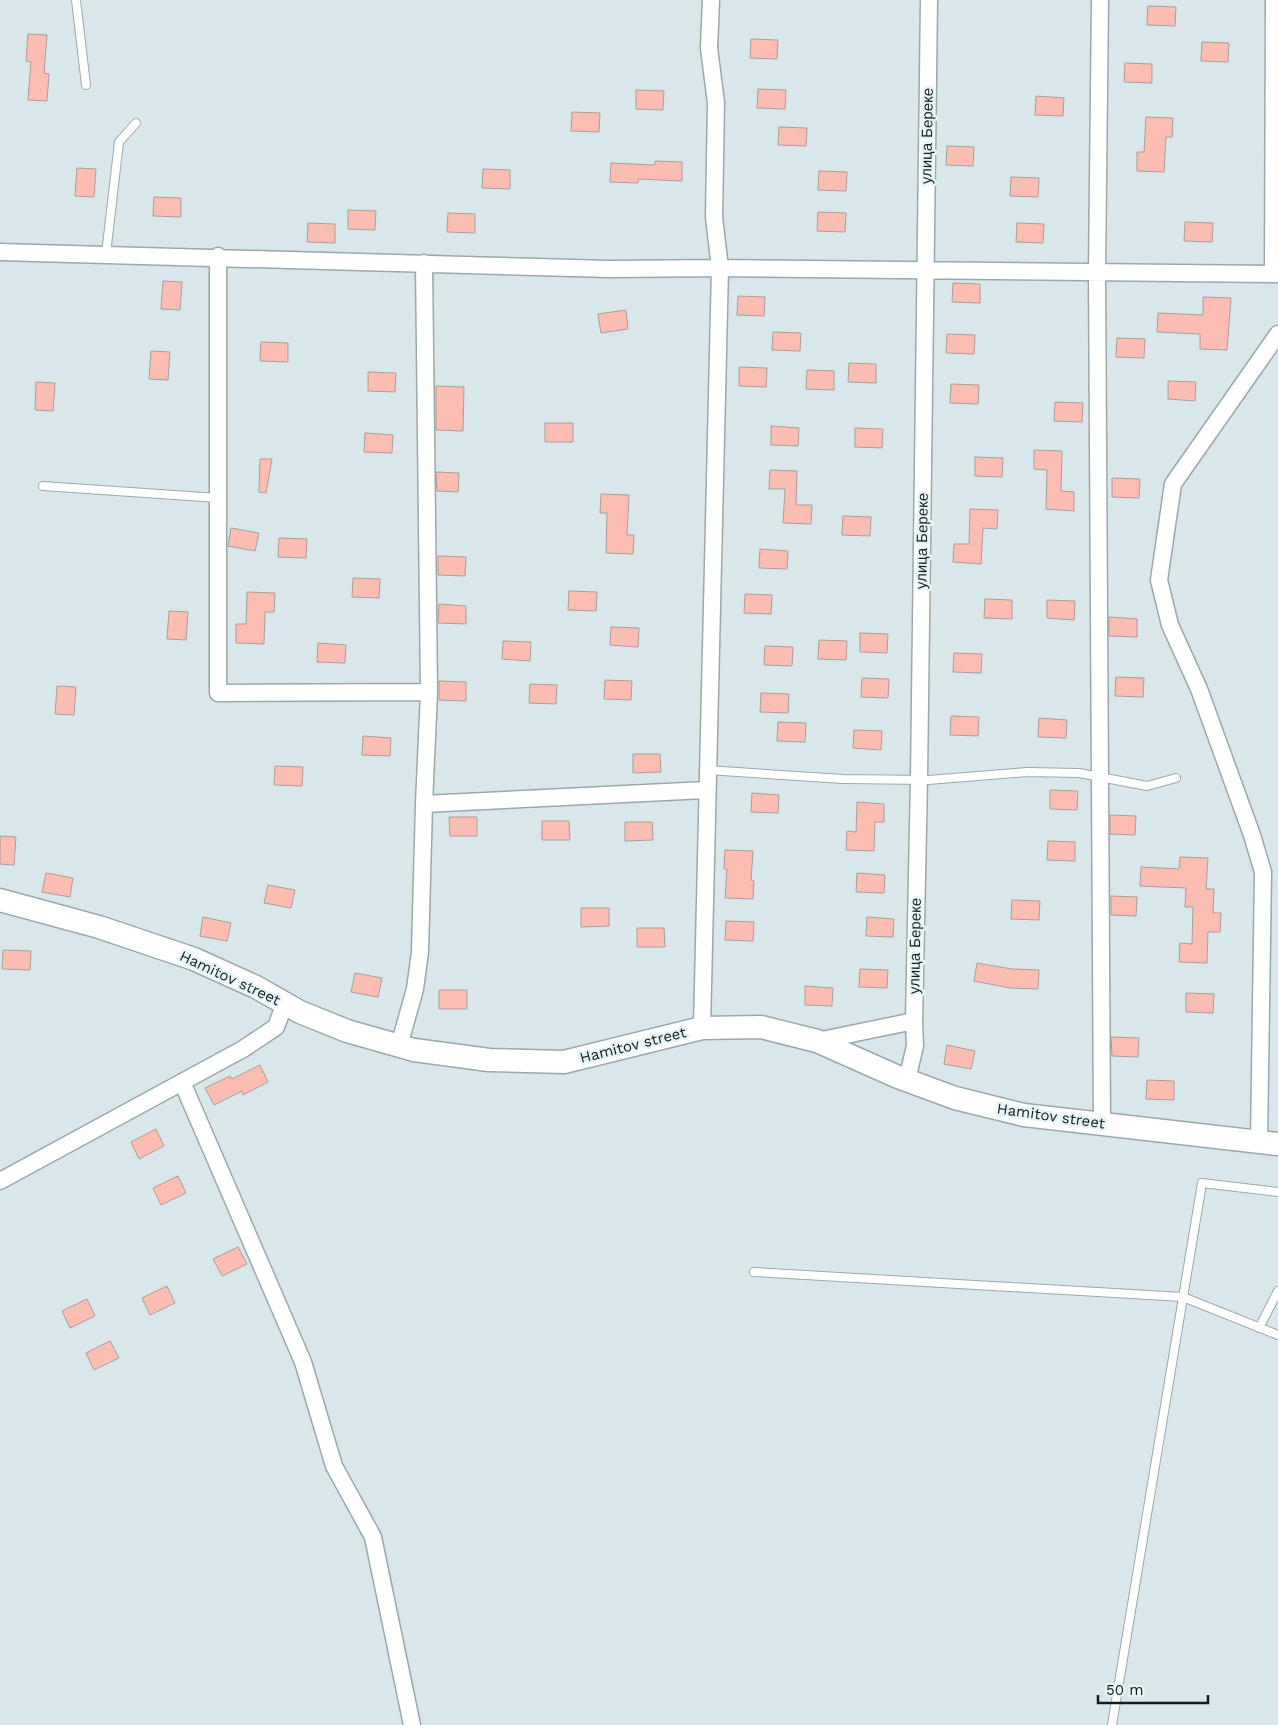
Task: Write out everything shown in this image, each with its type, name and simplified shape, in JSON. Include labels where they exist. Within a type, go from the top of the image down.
[{"type":"street","points":[[702,1028],[706,790],[720,268],[714,217],[716,103],[709,48],[711,0]]},
{"type":"street","name":"улица Береке","points":[[907,1080],[915,1046],[929,0]]},
{"type":"street","points":[[1100,0],[1097,272],[1102,1124]]},
{"type":"street","points":[[0,252],[218,256],[610,269],[720,268],[1276,274],[1274,0]]},
{"type":"street","points":[[218,256],[218,694],[429,692]]},
{"type":"street","points":[[399,1046],[415,989],[420,952],[429,692],[424,263]]},
{"type":"street","points":[[1268,1142],[1263,872],[1252,835],[1199,689],[1170,625],[1159,580],[1173,484],[1278,334]]},
{"type":"street","points":[[424,804],[706,790]]},
{"type":"street","name":"Hamitov street","points":[[0,900],[99,927],[194,959],[347,1031],[414,1050],[490,1060],[564,1062],[702,1028],[761,1027],[817,1041],[954,1098],[1024,1115],[1268,1142]]},
{"type":"street","points":[[0,1181],[182,1082],[276,1028],[285,1003]]},
{"type":"street","points":[[817,1041],[914,1021]]},
{"type":"street","points":[[182,1082],[303,1362],[334,1466],[373,1537],[412,1725]]},
{"type":"lane","points":[[76,0],[86,85]]},
{"type":"lane","points":[[106,254],[119,142],[136,123]]},
{"type":"lane","points":[[44,486],[218,498]]},
{"type":"lane","points":[[707,770],[843,779],[919,780],[1027,772],[1079,773],[1147,786],[1176,778]]},
{"type":"lane","points":[[1112,1725],[1202,1183],[1278,1192]]},
{"type":"lane","points":[[754,1272],[1183,1297],[1278,1336]]},
{"type":"lane","points":[[1259,1328],[1278,1291]]},
{"type":"building","points":[[1148,6],[1176,7],[1175,26],[1147,25]]},
{"type":"building","points":[[28,34],[47,35],[44,73],[49,74],[47,101],[28,100],[31,62],[26,61]]},
{"type":"building","points":[[751,39],[778,40],[777,59],[750,58]]},
{"type":"building","points":[[1202,42],[1229,43],[1228,62],[1201,61]]},
{"type":"building","points":[[1125,63],[1152,64],[1152,83],[1124,82]]},
{"type":"building","points":[[758,89],[786,90],[785,109],[757,108]]},
{"type":"building","points":[[636,90],[664,91],[663,110],[636,109]]},
{"type":"building","points":[[1036,96],[1064,98],[1063,116],[1035,115]]},
{"type":"building","points":[[572,112],[600,113],[599,132],[571,131]]},
{"type":"building","points":[[1146,117],[1173,118],[1172,137],[1166,137],[1164,172],[1137,171],[1137,152],[1144,152]]},
{"type":"building","points":[[779,127],[807,128],[806,146],[778,145]]},
{"type":"building","points":[[947,146],[974,147],[973,166],[946,165]]},
{"type":"building","points":[[655,161],[682,162],[682,181],[638,179],[638,183],[610,182],[611,163],[655,165]]},
{"type":"building","points":[[77,168],[96,169],[94,197],[75,196]]},
{"type":"building","points":[[483,169],[510,170],[510,189],[482,188]]},
{"type":"building","points":[[819,171],[847,172],[846,191],[818,190]]},
{"type":"building","points":[[1011,177],[1039,178],[1038,197],[1010,196]]},
{"type":"building","points":[[154,197],[181,198],[181,217],[153,216]]},
{"type":"building","points":[[348,210],[376,211],[375,230],[348,229]]},
{"type":"building","points":[[818,212],[846,213],[845,232],[817,231]]},
{"type":"building","points":[[448,213],[475,214],[475,233],[447,232]]},
{"type":"building","points":[[1185,222],[1213,223],[1212,242],[1184,241]]},
{"type":"building","points":[[308,223],[335,224],[335,243],[307,242]]},
{"type":"building","points":[[1017,223],[1044,224],[1043,243],[1016,242]]},
{"type":"building","points":[[163,281],[182,282],[180,310],[161,309]]},
{"type":"building","points":[[953,283],[980,284],[980,303],[952,302]]},
{"type":"building","points":[[738,296],[765,297],[764,316],[737,315]]},
{"type":"building","points":[[1203,297],[1231,298],[1227,350],[1200,349],[1200,334],[1157,332],[1158,313],[1203,315]]},
{"type":"building","points":[[626,310],[628,329],[601,333],[598,314]]},
{"type":"building","points":[[773,332],[801,333],[800,351],[772,350]]},
{"type":"building","points":[[947,334],[975,335],[974,354],[946,353]]},
{"type":"building","points":[[1117,338],[1145,339],[1144,358],[1116,357]]},
{"type":"building","points":[[261,342],[288,343],[288,362],[260,361]]},
{"type":"building","points":[[151,351],[170,352],[168,380],[149,379]]},
{"type":"building","points":[[849,363],[876,364],[876,383],[848,382]]},
{"type":"building","points":[[739,367],[767,368],[766,387],[739,386]]},
{"type":"building","points":[[807,370],[834,371],[834,390],[806,389]]},
{"type":"building","points":[[368,372],[396,373],[395,392],[368,391]]},
{"type":"building","points":[[1168,381],[1196,382],[1195,401],[1168,399]]},
{"type":"building","points":[[36,382],[55,383],[53,411],[35,410]]},
{"type":"building","points":[[951,384],[979,385],[978,404],[950,403]]},
{"type":"building","points":[[436,386],[464,387],[463,431],[436,430]]},
{"type":"building","points":[[1055,402],[1083,403],[1082,422],[1054,421]]},
{"type":"building","points":[[545,423],[573,423],[573,442],[545,442]]},
{"type":"building","points":[[771,426],[799,428],[798,446],[771,445]]},
{"type":"building","points":[[855,428],[883,429],[882,448],[855,447]]},
{"type":"building","points":[[365,433],[393,435],[392,453],[364,452]]},
{"type":"building","points":[[1034,450],[1062,451],[1061,491],[1074,492],[1074,511],[1046,509],[1047,470],[1034,469]]},
{"type":"building","points":[[975,457],[1003,458],[1002,477],[975,476]]},
{"type":"building","points":[[260,459],[272,459],[266,493],[259,492]]},
{"type":"building","points":[[770,470],[797,471],[796,505],[812,505],[811,524],[783,523],[785,489],[769,489]]},
{"type":"building","points":[[436,472],[459,473],[458,492],[437,491]]},
{"type":"building","points":[[1112,478],[1140,479],[1139,498],[1112,497]]},
{"type":"building","points":[[601,494],[629,495],[627,535],[634,535],[633,554],[606,553],[607,513],[600,513]]},
{"type":"building","points":[[970,509],[998,510],[997,529],[983,528],[981,564],[953,562],[954,544],[969,544]]},
{"type":"building","points":[[843,516],[871,517],[870,536],[842,535]]},
{"type":"building","points":[[231,528],[259,533],[255,551],[228,546]]},
{"type":"building","points":[[279,538],[307,539],[306,558],[278,557]]},
{"type":"building","points":[[760,549],[788,551],[787,569],[759,568]]},
{"type":"building","points":[[438,556],[466,557],[465,576],[438,575]]},
{"type":"building","points":[[353,578],[380,579],[379,598],[352,597]]},
{"type":"building","points":[[569,591],[597,592],[596,611],[568,610]]},
{"type":"building","points":[[247,592],[275,593],[274,612],[265,612],[264,644],[236,643],[236,624],[246,624]]},
{"type":"building","points":[[745,594],[772,595],[771,614],[744,613]]},
{"type":"building","points":[[985,599],[1012,600],[1012,619],[984,618]]},
{"type":"building","points":[[1047,600],[1075,601],[1074,620],[1047,618]]},
{"type":"building","points":[[439,604],[466,606],[466,624],[438,623]]},
{"type":"building","points":[[169,611],[188,612],[186,640],[167,639]]},
{"type":"building","points":[[1109,617],[1137,619],[1137,637],[1109,636]]},
{"type":"building","points":[[611,627],[639,628],[638,647],[610,645]]},
{"type":"building","points":[[860,633],[888,634],[887,653],[860,652]]},
{"type":"building","points":[[819,640],[847,641],[846,660],[818,659]]},
{"type":"building","points":[[503,641],[531,642],[530,661],[502,659]]},
{"type":"building","points":[[318,643],[346,645],[345,663],[317,662]]},
{"type":"building","points":[[765,646],[793,647],[792,666],[764,665]]},
{"type":"building","points":[[954,653],[982,654],[981,673],[953,672]]},
{"type":"building","points":[[1116,677],[1144,678],[1143,697],[1115,696]]},
{"type":"building","points":[[862,678],[889,679],[888,698],[861,697]]},
{"type":"building","points":[[605,680],[632,681],[631,700],[604,699]]},
{"type":"building","points":[[439,681],[466,682],[466,701],[439,700]]},
{"type":"building","points":[[530,684],[557,685],[556,704],[529,703]]},
{"type":"building","points":[[57,686],[76,687],[74,715],[55,714]]},
{"type":"building","points":[[761,693],[789,694],[788,713],[760,712]]},
{"type":"building","points":[[951,716],[979,717],[978,736],[950,735]]},
{"type":"building","points":[[1039,718],[1067,720],[1066,738],[1038,737]]},
{"type":"building","points":[[778,722],[806,723],[805,742],[777,741]]},
{"type":"building","points":[[854,730],[882,731],[881,750],[853,748]]},
{"type":"building","points":[[363,736],[391,738],[390,756],[362,755]]},
{"type":"building","points":[[633,754],[660,754],[661,772],[633,773]]},
{"type":"building","points":[[275,766],[303,767],[302,786],[274,785]]},
{"type":"building","points":[[1050,790],[1078,791],[1077,810],[1050,809]]},
{"type":"building","points":[[752,793],[779,795],[778,813],[751,812]]},
{"type":"building","points":[[857,802],[884,804],[884,822],[875,822],[874,851],[846,850],[847,831],[856,832]]},
{"type":"building","points":[[1110,815],[1136,816],[1135,835],[1110,834]]},
{"type":"building","points":[[449,817],[477,817],[477,836],[450,836]]},
{"type":"building","points":[[542,821],[569,821],[570,840],[542,840]]},
{"type":"building","points":[[625,822],[652,822],[653,840],[625,841]]},
{"type":"building","points":[[0,836],[16,837],[14,865],[0,864]]},
{"type":"building","points":[[1048,841],[1075,842],[1075,861],[1047,860]]},
{"type":"building","points":[[725,850],[753,851],[751,880],[754,881],[753,899],[725,898],[727,869],[724,869]]},
{"type":"building","points":[[1180,857],[1208,858],[1206,889],[1214,889],[1213,913],[1221,913],[1220,932],[1208,932],[1207,963],[1179,962],[1180,943],[1192,944],[1193,907],[1185,907],[1186,888],[1140,886],[1141,867],[1179,869]]},
{"type":"building","points":[[46,873],[73,878],[70,897],[42,892]]},
{"type":"building","points":[[857,873],[885,875],[884,893],[856,892]]},
{"type":"building","points":[[268,885],[295,890],[291,908],[264,903]]},
{"type":"building","points":[[1111,896],[1137,897],[1136,916],[1111,915]]},
{"type":"building","points":[[1012,900],[1040,901],[1039,920],[1011,919]]},
{"type":"building","points":[[581,908],[609,908],[609,926],[581,927]]},
{"type":"building","points":[[203,917],[231,923],[227,941],[200,936]]},
{"type":"building","points":[[867,917],[894,919],[893,937],[866,936]]},
{"type":"building","points":[[726,921],[754,922],[753,941],[725,940]]},
{"type":"building","points":[[637,928],[664,928],[665,947],[637,947]]},
{"type":"building","points":[[3,950],[31,951],[30,970],[2,969]]},
{"type":"building","points":[[977,963],[1012,969],[1039,970],[1038,989],[1010,988],[974,981]]},
{"type":"building","points":[[860,969],[888,970],[887,988],[859,987]]},
{"type":"building","points":[[355,973],[382,978],[378,997],[351,992]]},
{"type":"building","points":[[805,986],[833,988],[832,1006],[805,1005]]},
{"type":"building","points":[[439,990],[467,990],[467,1009],[439,1009]]},
{"type":"building","points":[[1186,993],[1214,994],[1213,1013],[1186,1012]]},
{"type":"building","points":[[1111,1037],[1139,1038],[1138,1057],[1112,1056]]},
{"type":"building","points":[[947,1045],[975,1051],[971,1069],[944,1064]]},
{"type":"building","points":[[260,1065],[268,1082],[243,1095],[242,1091],[214,1105],[205,1088],[230,1076],[232,1079]]},
{"type":"building","points":[[1147,1080],[1174,1081],[1174,1100],[1146,1099]]},
{"type":"building","points":[[156,1129],[164,1146],[139,1159],[131,1142]]},
{"type":"building","points":[[178,1176],[186,1193],[161,1205],[153,1188]]},
{"type":"building","points":[[238,1247],[247,1264],[222,1276],[213,1259]]},
{"type":"building","points":[[167,1286],[175,1303],[150,1315],[142,1298]]},
{"type":"building","points":[[87,1299],[95,1316],[70,1328],[62,1311]]},
{"type":"building","points":[[110,1341],[119,1358],[94,1370],[86,1353]]}]
